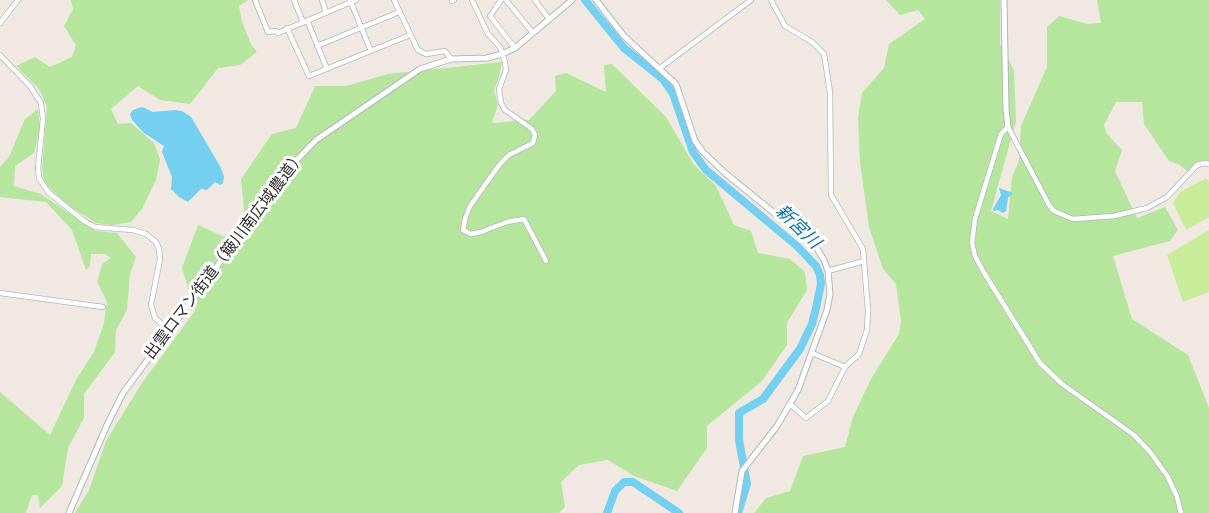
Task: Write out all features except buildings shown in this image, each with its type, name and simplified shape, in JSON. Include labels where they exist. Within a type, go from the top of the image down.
[{"type":"street","points":[[8,0],[14,7]]},
{"type":"street","points":[[0,23],[18,0]]},
{"type":"street","points":[[255,0],[268,32],[278,33],[353,1],[371,51]]},
{"type":"street","points":[[294,0],[327,69]]},
{"type":"street","points":[[322,0],[326,12]]},
{"type":"street","points":[[394,0],[418,50],[426,54],[445,51],[451,59]]},
{"type":"street","points":[[472,0],[488,34],[500,47],[502,54],[506,70],[499,89],[501,104],[505,110],[532,129],[535,139],[527,147],[509,155],[500,164],[477,194],[462,227],[466,233],[471,234],[524,219],[546,261]]},
{"type":"street","points":[[501,0],[489,16],[515,48]]},
{"type":"street","points":[[506,0],[532,33]]},
{"type":"street","points":[[534,0],[549,18]]},
{"type":"street","points":[[596,0],[624,36],[676,84],[695,141],[703,152],[725,173],[816,247],[828,271],[830,294],[827,310],[812,353],[791,405],[742,471],[735,513]]},
{"type":"street","points":[[660,68],[751,0]]},
{"type":"street","points":[[771,0],[785,26],[812,42],[824,54],[830,92],[831,195],[862,249],[868,311],[867,330],[859,354],[845,368],[828,401],[806,418],[791,405]]},
{"type":"street","points":[[1004,0],[1008,127],[1054,211],[1073,219],[1114,216],[1147,208],[1167,197],[1197,165],[1209,164]]},
{"type":"street","name":"出雲ロマン街道（簸川南広域農道）","points":[[69,513],[119,400],[292,165],[316,140],[420,69],[451,59],[487,58],[515,48],[567,1]]},
{"type":"street","points":[[317,45],[399,12]]},
{"type":"street","points":[[287,28],[307,74],[312,75],[410,34]]},
{"type":"street","points":[[0,55],[30,86],[41,103],[43,119],[38,168],[39,178],[48,192],[95,227],[133,230],[146,234],[156,242],[160,259],[152,305],[155,318],[169,330]]},
{"type":"street","points":[[1008,127],[1001,134],[975,219],[972,243],[975,256],[1018,329],[1045,369],[1062,384],[1134,435],[1168,477],[1181,513]]},
{"type":"street","points":[[828,271],[864,261]]},
{"type":"street","points":[[0,293],[103,307]]},
{"type":"street","points":[[812,353],[845,368]]},
{"type":"green space","points":[[71,0],[248,0],[239,6],[242,22],[257,52],[240,65],[218,68],[190,104],[160,100],[138,86],[111,109],[118,124],[131,123],[154,143],[160,159],[156,180],[142,209],[131,222],[112,225],[96,223],[69,206],[45,184],[42,169],[47,106],[39,89],[16,66],[35,57],[50,67],[72,57],[76,45],[64,26],[73,9]]},
{"type":"green space","points":[[886,0],[1000,0],[1000,44],[1014,70],[1016,121],[991,211],[1008,219],[1012,178],[1019,160],[1021,126],[1047,67],[1047,27],[1059,16],[1087,24],[1101,23],[1097,0],[1209,0],[1209,164],[1205,163],[1188,172],[1180,165],[1169,161],[1144,124],[1142,102],[1116,102],[1104,125],[1107,134],[1122,150],[1115,171],[1137,218],[1165,207],[1178,230],[1170,241],[1113,256],[1132,319],[1188,355],[1209,408],[1209,513],[754,513],[766,498],[790,491],[803,456],[845,447],[853,417],[871,379],[899,334],[901,321],[896,284],[883,269],[869,227],[860,162],[858,118],[862,93],[884,68],[889,44],[925,19],[918,10],[900,15]]},
{"type":"green space","points":[[502,62],[494,91],[498,104],[492,123],[529,120],[556,91],[555,76],[566,73],[606,92],[604,65],[612,64],[666,117],[694,165],[716,186],[734,225],[751,231],[758,253],[790,259],[805,272],[807,290],[787,323],[787,345],[762,381],[707,426],[707,448],[677,491],[634,476],[608,460],[579,465],[561,482],[565,507],[559,513],[75,513],[89,490],[106,441],[142,383],[195,311],[182,268],[198,225],[227,238],[245,219],[241,179],[272,134],[296,128],[315,86],[346,86],[388,74]]},
{"type":"green space","points":[[38,109],[40,129],[34,153],[15,166],[14,186],[41,194],[95,231],[117,233],[136,257],[130,274],[127,310],[116,330],[115,352],[84,394],[84,418],[68,448],[62,486],[40,508],[38,495],[32,495],[26,513],[0,513],[0,392],[50,435],[76,380],[94,352],[104,323],[107,301],[97,282],[102,264],[111,258],[105,254],[91,254],[90,266],[86,270],[72,230],[46,202],[0,197],[0,167],[9,157],[25,119]]},
{"type":"green space","points":[[1206,178],[1209,182],[1209,217],[1186,230],[1173,203],[1180,192]]},
{"type":"green space","points":[[1209,230],[1209,292],[1183,302],[1167,255]]},
{"type":"water","points":[[142,107],[153,112],[182,111],[191,117],[220,166],[224,176],[223,183],[220,185],[215,182],[207,190],[201,189],[188,202],[179,197],[171,189],[172,177],[162,152],[164,146],[144,133],[132,120],[130,114],[133,110]]},
{"type":"water","points":[[999,188],[1013,193],[1008,198],[1006,211],[1003,213],[993,209],[1001,195]]},
{"type":"waterway","name":"新宮川","points":[[585,0],[624,48],[663,79],[673,94],[693,152],[706,170],[797,246],[816,266],[820,275],[821,284],[812,324],[800,349],[763,399],[739,413],[739,440],[747,484],[738,513]]},
{"type":"waterway","name":"新宮川","points":[[607,513],[615,491],[624,482],[633,482],[679,513]]}]
